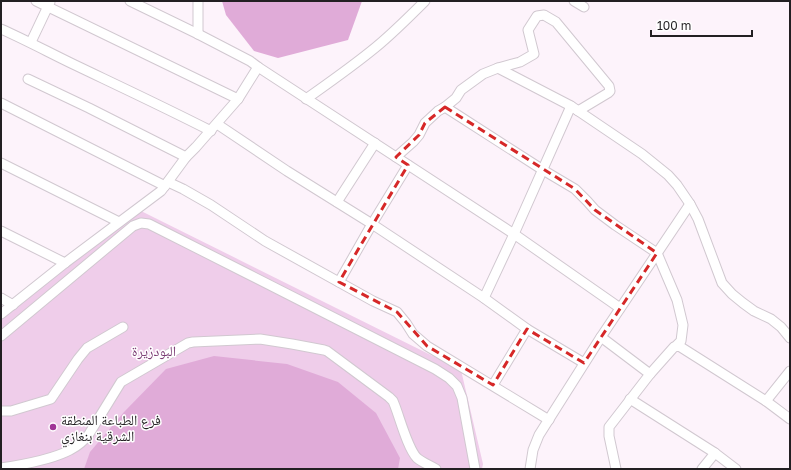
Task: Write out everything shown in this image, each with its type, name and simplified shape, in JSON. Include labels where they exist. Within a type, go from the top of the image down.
[{"type":"street","points":[[36,1],[49,4],[238,99]]},
{"type":"street","points":[[130,1],[250,61],[514,234],[620,308]]},
{"type":"street","points":[[198,1],[198,34]]},
{"type":"street","points":[[306,99],[377,46],[425,1]]},
{"type":"street","points":[[574,1],[584,7]]},
{"type":"street","points":[[31,42],[49,4]]},
{"type":"street","points":[[396,157],[416,139],[425,123],[456,98],[462,90],[483,74],[520,62],[534,54],[528,30],[537,16],[544,15],[556,22],[609,86],[610,89],[608,93],[574,108],[543,170],[484,298]]},
{"type":"street","points":[[1,29],[134,92],[214,127],[372,224],[484,298],[527,329],[584,363]]},
{"type":"street","points":[[1,314],[65,263],[157,194],[186,157],[238,99],[258,67]]},
{"type":"street","points":[[498,68],[574,108],[642,154],[668,175],[690,204],[698,219],[722,283],[743,303],[754,311],[771,319],[781,327],[790,338]]},
{"type":"street","points":[[28,80],[186,157]]},
{"type":"street","points":[[1,103],[166,184],[183,189],[211,205],[265,241],[373,301],[397,312],[413,334],[427,346],[549,420]]},
{"type":"street","points":[[445,107],[575,189],[595,210],[657,253],[677,300],[683,325],[681,341],[677,346],[674,346],[650,374],[609,427],[609,436],[616,469]]},
{"type":"street","points":[[337,202],[375,143]]},
{"type":"street","points":[[1,163],[119,222]]},
{"type":"street","points":[[339,282],[408,165]]},
{"type":"street","points":[[530,469],[533,450],[539,435],[584,363],[690,204]]},
{"type":"street","points":[[1,336],[133,226],[141,223],[149,224],[428,365],[450,378],[457,386],[462,398],[475,469]]},
{"type":"street","points":[[1,231],[65,263]]},
{"type":"street","points":[[1,298],[13,305]]},
{"type":"street","points":[[1,411],[10,411],[51,399],[87,348],[123,327]]},
{"type":"street","points":[[493,385],[527,329]]},
{"type":"street","points":[[601,337],[650,374]]},
{"type":"street","points":[[1,468],[55,456],[77,446],[84,441],[89,434],[121,382],[188,343],[260,339],[327,351],[393,401],[414,454],[426,464],[436,469]]},
{"type":"street","points":[[677,346],[766,401],[790,420]]},
{"type":"street","points":[[766,401],[790,371]]},
{"type":"street","points":[[630,399],[736,469]]},
{"type":"street","points":[[702,469],[715,454]]},
{"type":"highlighted area","points":[[445,107],[575,189],[595,210],[657,253],[584,363],[527,329],[493,385],[427,346],[397,312],[339,282],[408,165],[396,157],[419,135],[425,123]]},
{"type":"green space","name":"البودزيرة","points":[[139,210],[461,370],[483,464],[482,469],[1,469],[1,320]]},
{"type":"shaded area","points":[[222,1],[362,1],[348,40],[278,58],[254,51],[226,15]]},
{"type":"shaded area","points":[[214,356],[287,364],[338,382],[376,413],[400,458],[398,469],[84,469],[90,452],[124,412],[166,369]]},
{"type":"place","name":"فرع الطباعة المنطقة الشرقية بنغازي","points":[[53,427]]}]
